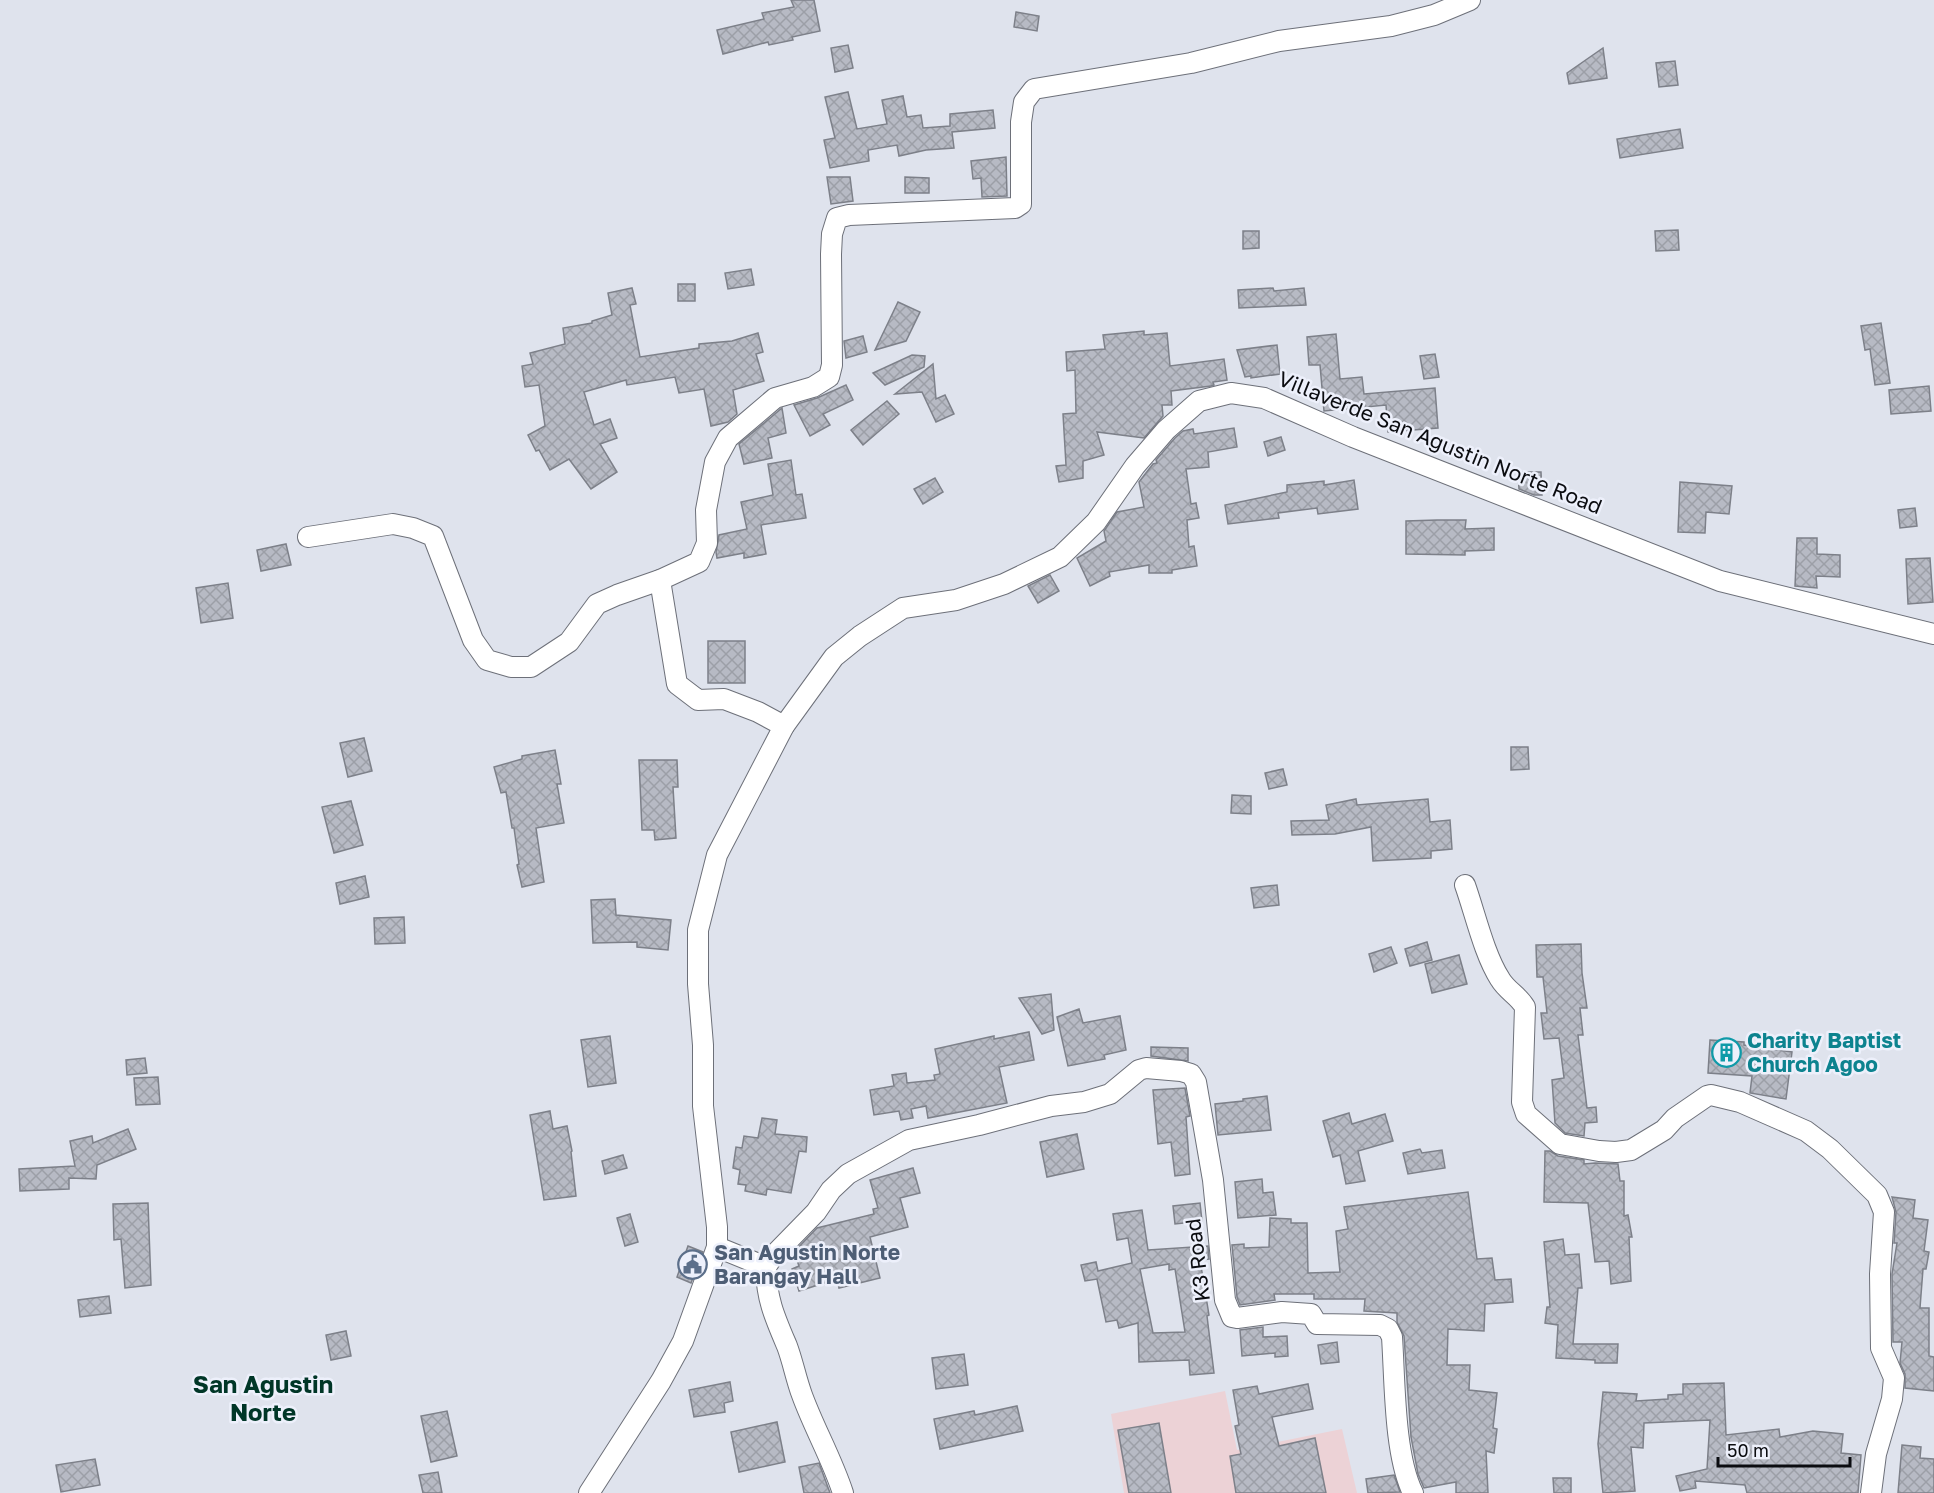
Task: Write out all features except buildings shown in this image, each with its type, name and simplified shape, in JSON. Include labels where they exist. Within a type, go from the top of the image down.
[{"type":"street","points":[[308,537],[393,524],[413,528],[433,536],[473,640],[487,660],[511,667],[531,667],[569,642],[597,604],[699,562],[707,543],[706,510],[715,462],[728,438],[775,398],[813,387],[829,377],[832,365],[831,244],[837,218],[849,215],[1015,208],[1021,204],[1021,122],[1024,102],[1034,89],[1191,63],[1279,41],[1391,26],[1434,15],[1470,0]]},
{"type":"street","name":"Villaverde San Agustin Norte Road","points":[[589,1493],[661,1381],[683,1341],[717,1247],[717,1227],[703,1106],[698,930],[717,855],[784,726],[834,657],[860,636],[903,609],[956,600],[1004,584],[1060,557],[1096,522],[1135,466],[1172,424],[1199,401],[1232,393],[1264,398],[1353,438],[1520,501],[1720,581],[1934,634]]},
{"type":"street","points":[[660,580],[677,684],[698,700],[724,699],[758,712],[784,726]]},
{"type":"street","points":[[1465,885],[1494,968],[1508,991],[1520,997],[1525,1007],[1522,1102],[1524,1110],[1560,1144],[1599,1152],[1631,1150],[1664,1130],[1693,1104],[1711,1095],[1740,1102],[1806,1131],[1830,1149],[1877,1195],[1884,1212],[1880,1274],[1881,1348],[1894,1378],[1892,1399],[1876,1454],[1871,1493]]},
{"type":"street","name":"K3 Road","points":[[766,1267],[773,1256],[816,1212],[831,1190],[848,1174],[909,1140],[1051,1106],[1084,1102],[1110,1094],[1139,1070],[1146,1068],[1191,1074],[1196,1082],[1213,1180],[1225,1300],[1229,1314],[1237,1318],[1282,1312],[1311,1314],[1317,1324],[1380,1325],[1388,1329],[1392,1337],[1396,1407],[1406,1478],[1413,1493]]},
{"type":"street","points":[[717,1247],[766,1267],[766,1288],[774,1318],[787,1347],[802,1396],[834,1465],[843,1493]]},
{"type":"shaded area","points":[[1225,1391],[1237,1450],[1342,1429],[1357,1493],[1124,1493],[1111,1414]]},
{"type":"place","name":"Charity Baptist Church Agoo","points":[[1726,1053]]},
{"type":"place","name":"San Agustin Norte Barangay Hall","points":[[693,1265]]},
{"type":"district","name":"San Agustin Norte","points":[[263,1399]]}]
